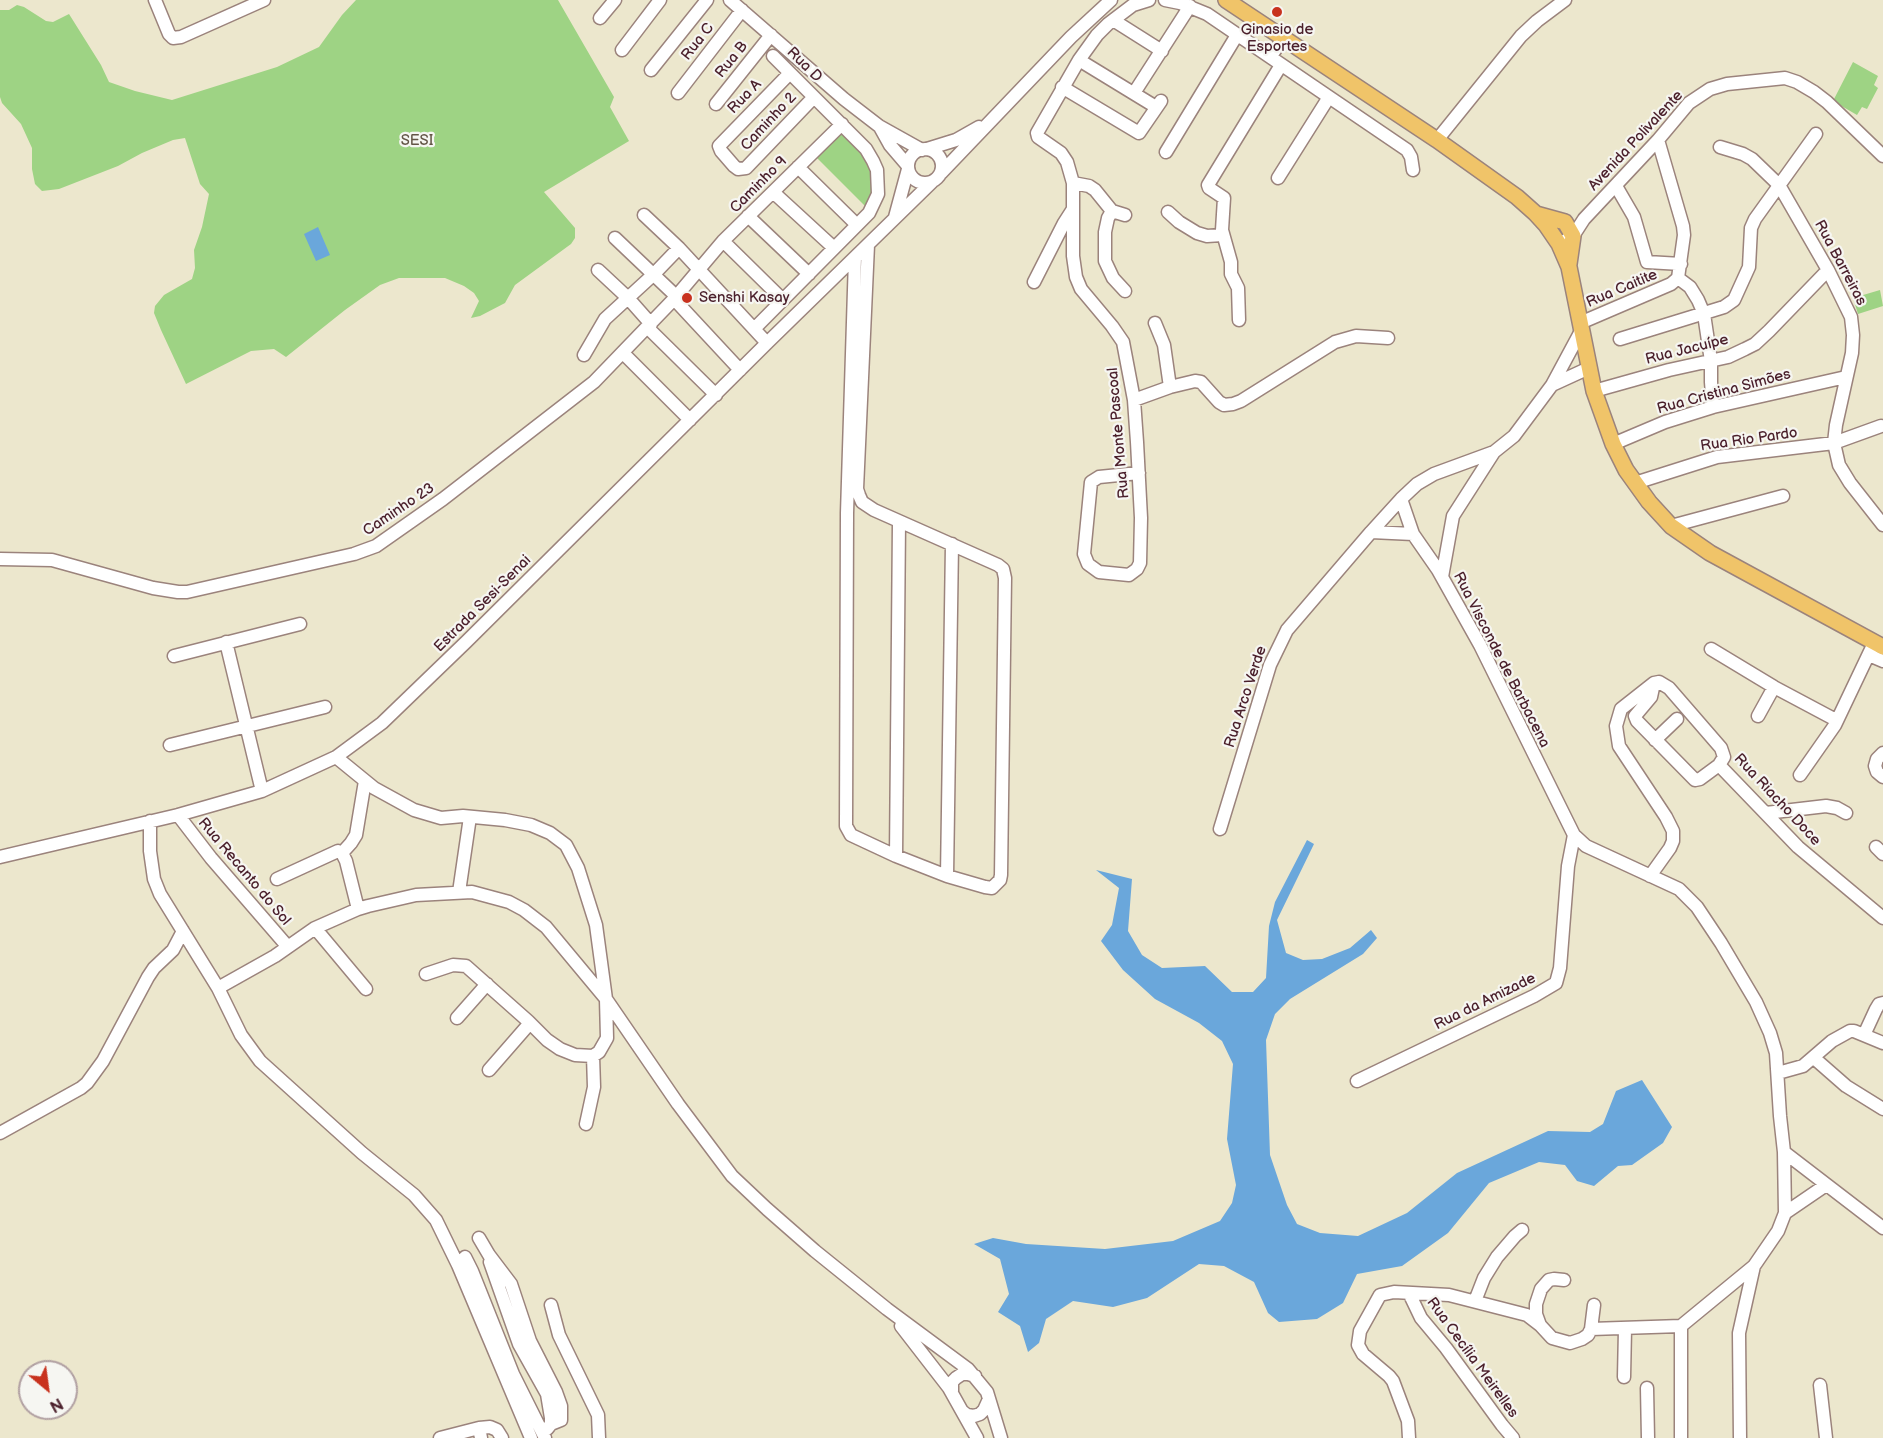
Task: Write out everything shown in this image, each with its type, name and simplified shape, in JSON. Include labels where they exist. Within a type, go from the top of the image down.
[{"type":"main road","points":[[1226,0],[1437,140],[1517,197],[1535,213],[1555,238],[1569,267],[1594,390],[1612,444],[1626,470],[1649,502],[1671,526],[1710,553],[1876,648]]},
{"type":"main road","points":[[1535,213],[1565,222],[1573,236],[1569,267]]},
{"type":"street","points":[[155,0],[169,34],[173,38],[181,37],[264,0]]},
{"type":"street","points":[[600,18],[615,0]]},
{"type":"street","points":[[622,50],[660,0]]},
{"type":"street","points":[[651,70],[707,0]]},
{"type":"street","points":[[730,0],[844,99],[879,126],[924,150],[932,151],[940,158],[942,168],[936,177],[927,183],[917,181],[879,126]]},
{"type":"street","name":"Rua Monte Pascoal","points":[[1138,473],[1099,477],[1091,482],[1083,548],[1085,559],[1093,569],[1107,574],[1129,575],[1137,569],[1141,560],[1141,518],[1134,400],[1123,342],[1081,289],[1076,277],[1073,256],[1073,183],[1067,162],[1063,155],[1037,135],[1062,87],[1097,35],[1133,5],[1149,0]]},
{"type":"street","points":[[1165,0],[1190,6],[1207,14],[1407,150],[1411,157],[1413,170]]},
{"type":"street","points":[[1437,140],[1521,36],[1565,0]]},
{"type":"street","name":"Estrada Sesi-Senai","points":[[0,857],[178,815],[262,791],[336,757],[382,723],[836,277],[1107,1]]},
{"type":"street","points":[[1134,93],[1190,6]]},
{"type":"street","name":"Rua C","points":[[678,93],[742,10]]},
{"type":"street","points":[[1113,20],[1161,51]]},
{"type":"street","name":"Rua B","points":[[716,104],[771,35]]},
{"type":"street","points":[[1166,152],[1237,35]]},
{"type":"street","points":[[1270,57],[1283,39]]},
{"type":"street","name":"Rua D","points":[[754,328],[869,213],[875,203],[878,182],[873,161],[865,148],[773,56]]},
{"type":"street","points":[[1062,87],[1139,133],[1158,104],[1134,93],[1079,60]]},
{"type":"street","points":[[1239,320],[1238,288],[1231,274],[1231,261],[1222,235],[1224,198],[1208,185],[1281,65]]},
{"type":"street","name":"Rua A","points":[[746,168],[738,169],[719,148],[722,142],[790,73]]},
{"type":"street","name":"Avenida Polivalente","points":[[1573,236],[1584,219],[1658,140],[1689,103],[1710,89],[1736,82],[1785,78],[1797,82],[1814,92],[1883,156]]},
{"type":"street","points":[[1278,178],[1329,97]]},
{"type":"street","points":[[816,98],[844,99]]},
{"type":"street","name":"Caminho 2","points":[[746,168],[816,98]]},
{"type":"street","name":"Estrada Sesi-Senai","points":[[924,150],[956,140],[990,120]]},
{"type":"street","name":"Caminho 9","points":[[699,269],[723,241],[842,124]]},
{"type":"street","name":"Rua Jacuípe","points":[[1620,339],[1704,314],[1729,304],[1738,294],[1749,267],[1753,223],[1816,134]]},
{"type":"street","points":[[1658,140],[1683,226],[1681,264],[1677,278]]},
{"type":"street","name":"Rua Barreiras","points":[[1720,147],[1752,159],[1779,184],[1828,270],[1853,322],[1851,353],[1834,443],[1839,465],[1883,525]]},
{"type":"street","points":[[908,168],[911,158],[924,150]]},
{"type":"street","points":[[798,167],[857,225]]},
{"type":"street","name":"Estrada Sesi-Senai","points":[[894,218],[908,168]]},
{"type":"street","points":[[1073,183],[1089,186],[1119,213],[1108,218],[1105,232],[1105,261],[1113,278],[1125,291]]},
{"type":"street","name":"Rua Caitite","points":[[1616,186],[1634,217],[1647,262],[1681,264]]},
{"type":"street","points":[[773,192],[834,248]]},
{"type":"street","points":[[1034,282],[1073,209]]},
{"type":"street","points":[[1168,212],[1197,233],[1207,236],[1222,235]]},
{"type":"street","points":[[644,215],[679,248],[767,343]]},
{"type":"street","points":[[748,216],[809,274]]},
{"type":"street","points":[[1555,238],[1565,222],[1584,219]]},
{"type":"street","points":[[1555,238],[1573,236]]},
{"type":"street","points":[[615,238],[654,274],[740,370]]},
{"type":"street","points":[[723,241],[783,300]]},
{"type":"street","points":[[855,258],[848,501],[846,826],[851,835],[896,856],[946,876],[992,888],[1000,880],[1001,875],[1005,578],[1001,567],[899,522],[862,502],[857,489],[868,245]]},
{"type":"street","points":[[584,355],[605,319],[679,248]]},
{"type":"street","name":"Caminho 23","points":[[0,559],[52,560],[153,588],[187,592],[354,554],[384,541],[443,499],[586,389],[649,326],[699,269]]},
{"type":"street","points":[[598,270],[628,298],[649,326],[716,395]]},
{"type":"street","name":"Rua Jacuípe","points":[[1594,390],[1736,354],[1755,344],[1828,270]]},
{"type":"street","points":[[836,277],[854,284]]},
{"type":"street","name":"Rua Caitite","points":[[1580,327],[1671,284],[1677,278],[1690,287],[1704,314],[1711,361],[1713,407]]},
{"type":"street","points":[[1155,323],[1164,345],[1170,387]]},
{"type":"street","points":[[1442,577],[1452,518],[1494,452],[1516,434],[1552,385],[1580,327]]},
{"type":"street","points":[[1134,400],[1195,381],[1201,382],[1219,402],[1224,405],[1233,404],[1335,342],[1356,336],[1388,338]]},
{"type":"street","points":[[623,353],[690,420]]},
{"type":"street","points":[[1552,385],[1589,368]]},
{"type":"street","name":"Rua Cristina Simões","points":[[1612,444],[1665,422],[1713,407],[1846,377]]},
{"type":"street","name":"Rua Rio Pardo","points":[[1635,483],[1717,457],[1834,443],[1881,426]]},
{"type":"street","name":"Rua Arco Verde","points":[[1220,829],[1270,665],[1287,630],[1371,532],[1417,484],[1434,474],[1494,452]]},
{"type":"street","points":[[1671,526],[1783,496]]},
{"type":"street","name":"Rua Visconde de Barbacena","points":[[1401,499],[1413,534],[1442,577],[1494,672],[1574,835]]},
{"type":"street","points":[[848,501],[862,502]]},
{"type":"street","points":[[896,856],[899,522]]},
{"type":"street","points":[[1371,532],[1413,534]]},
{"type":"street","points":[[946,876],[952,544]]},
{"type":"street","points":[[174,656],[300,624]]},
{"type":"street","points":[[226,642],[262,791]]},
{"type":"street","points":[[1876,648],[1883,661]]},
{"type":"street","points":[[1800,775],[1827,739],[1876,648]]},
{"type":"street","points":[[1711,649],[1774,687],[1836,720]]},
{"type":"street","name":"Rua Riacho Doce","points":[[1654,683],[1659,682],[1669,688],[1723,752],[1723,760],[1719,765],[1798,847],[1883,918]]},
{"type":"street","points":[[1650,876],[1670,848],[1673,831],[1619,746],[1616,726],[1621,709],[1654,683]]},
{"type":"street","points":[[1654,683],[1651,697],[1634,719],[1695,780],[1719,765]]},
{"type":"street","points":[[1758,716],[1774,687]]},
{"type":"street","points":[[170,745],[326,707]]},
{"type":"street","points":[[1655,740],[1677,719]]},
{"type":"street","points":[[1883,753],[1877,759],[1875,766],[1877,772],[1883,777]]},
{"type":"street","points":[[336,757],[389,797],[433,816],[505,820],[531,825],[550,833],[566,845],[578,868],[596,925],[606,999],[607,1038],[599,1052],[593,1056],[575,1055],[547,1040],[472,971],[459,964],[453,964],[426,974]]},
{"type":"street","points":[[342,853],[356,835],[365,781]]},
{"type":"street","points":[[1766,813],[1826,806],[1846,813]]},
{"type":"street","name":"Rua Recanto do Sol","points":[[178,815],[211,858],[288,947]]},
{"type":"street","points":[[459,892],[470,817]]},
{"type":"street","points":[[150,821],[148,838],[154,879],[164,901],[218,988],[241,1035],[260,1062],[362,1153],[414,1195],[436,1220],[540,1437]]},
{"type":"street","points":[[1574,835],[1586,846],[1679,889],[1689,897],[1721,943],[1756,1002],[1774,1042],[1784,1152],[1785,1214],[1778,1231],[1754,1266],[1681,1326],[1591,1329]]},
{"type":"street","name":"Rua da Amizade","points":[[1357,1081],[1534,996],[1556,983],[1560,968],[1568,866],[1574,835]]},
{"type":"street","points":[[277,879],[338,851],[342,853],[346,861],[358,909]]},
{"type":"street","points":[[218,988],[288,947],[315,928],[358,909],[416,895],[459,892],[472,892],[509,902],[546,927],[606,999],[678,1104],[732,1176],[815,1251],[975,1376],[987,1392],[1000,1438]]},
{"type":"street","points":[[315,928],[366,989]]},
{"type":"street","points":[[0,1132],[87,1083],[104,1061],[148,977],[172,950],[183,931]]},
{"type":"street","points":[[458,1018],[487,984]]},
{"type":"street","points":[[1864,1035],[1876,1009],[1879,1004],[1883,1003]]},
{"type":"street","points":[[489,1070],[530,1023]]},
{"type":"street","points":[[1778,1073],[1803,1066],[1832,1041],[1850,1031],[1854,1030],[1883,1043]]},
{"type":"street","points":[[586,1124],[594,1088],[593,1056]]},
{"type":"street","points":[[1814,1058],[1846,1086],[1883,1109]]},
{"type":"street","points":[[1784,1152],[1883,1228]]},
{"type":"street","points":[[1785,1214],[1826,1185]]},
{"type":"street","points":[[1475,1301],[1484,1278],[1497,1257],[1522,1230]]},
{"type":"street","points":[[479,1238],[489,1255],[519,1344],[547,1394],[551,1424],[540,1437]]},
{"type":"street","points":[[465,1257],[540,1437]]},
{"type":"street","points":[[1740,1438],[1739,1332],[1754,1266]]},
{"type":"street","points":[[1540,1325],[1536,1305],[1541,1289],[1549,1280],[1564,1280]]},
{"type":"street","points":[[1409,1438],[1408,1420],[1393,1381],[1363,1354],[1358,1345],[1360,1331],[1380,1296],[1388,1293],[1449,1295],[1475,1301],[1527,1316],[1540,1325],[1552,1338],[1570,1343],[1582,1340],[1588,1335],[1594,1305]]},
{"type":"street","name":"Rua Cecília Meirelles","points":[[1408,1293],[1421,1318],[1513,1438]]},
{"type":"street","points":[[551,1305],[559,1335],[598,1416],[599,1438]]},
{"type":"street","points":[[887,1309],[952,1391],[977,1438]]},
{"type":"street","points":[[1681,1326],[1681,1438]]},
{"type":"street","points":[[1624,1377],[1625,1329]]},
{"type":"street","points":[[952,1391],[952,1382],[956,1378],[968,1374],[975,1376]]},
{"type":"street","points":[[1820,1384],[1826,1438]]},
{"type":"street","points":[[1647,1388],[1648,1438]]},
{"type":"street","points":[[962,1411],[967,1415],[980,1414],[989,1399]]},
{"type":"street","points":[[440,1438],[480,1433],[489,1427],[497,1430],[502,1438]]},
{"type":"green space","name":"SESI","points":[[356,0],[558,0],[614,97],[610,107],[629,141],[544,192],[575,228],[575,238],[571,244],[515,285],[505,303],[480,316],[471,318],[479,301],[474,293],[464,286],[445,278],[399,278],[380,285],[286,357],[274,349],[251,351],[186,384],[154,313],[155,306],[164,295],[192,279],[195,268],[194,250],[209,194],[200,184],[185,138],[173,140],[118,166],[59,189],[42,191],[35,184],[32,148],[21,124],[2,103],[0,97],[0,10],[9,10],[17,5],[46,21],[53,22],[69,14],[109,82],[172,100],[277,67],[319,47]]},
{"type":"green space","points":[[1853,62],[1878,76],[1874,85],[1878,88],[1867,109],[1862,107],[1857,115],[1833,101]]},
{"type":"green space","points":[[842,128],[871,161],[874,192],[866,207],[815,156]]},
{"type":"green space","points":[[1880,290],[1883,306],[1858,314],[1853,298]]},
{"type":"water","points":[[318,227],[330,255],[316,261],[304,234]]},
{"type":"water","points":[[1307,840],[1314,844],[1277,920],[1286,953],[1303,960],[1322,959],[1350,948],[1371,930],[1377,938],[1363,954],[1290,999],[1275,1014],[1266,1040],[1270,1155],[1287,1205],[1297,1224],[1320,1233],[1358,1236],[1407,1213],[1457,1173],[1548,1131],[1590,1132],[1603,1124],[1616,1091],[1642,1080],[1672,1127],[1663,1143],[1632,1165],[1618,1166],[1594,1186],[1577,1181],[1565,1165],[1539,1162],[1489,1183],[1448,1233],[1402,1266],[1357,1274],[1343,1303],[1317,1319],[1279,1322],[1268,1313],[1254,1282],[1224,1266],[1199,1264],[1147,1298],[1113,1307],[1073,1301],[1046,1319],[1039,1343],[1028,1352],[1020,1326],[998,1312],[1009,1294],[1000,1259],[974,1244],[993,1238],[1026,1244],[1105,1249],[1173,1241],[1220,1221],[1232,1203],[1236,1185],[1227,1139],[1233,1064],[1222,1041],[1199,1023],[1155,999],[1123,970],[1101,941],[1112,925],[1119,888],[1096,870],[1132,879],[1128,931],[1142,955],[1162,968],[1205,966],[1232,992],[1253,992],[1266,978],[1269,926],[1275,902]]},
{"type":"place","name":"Ginasio de Esportes","points":[[1277,12]]},
{"type":"place","name":"Senshi Kasay","points":[[687,298]]}]
